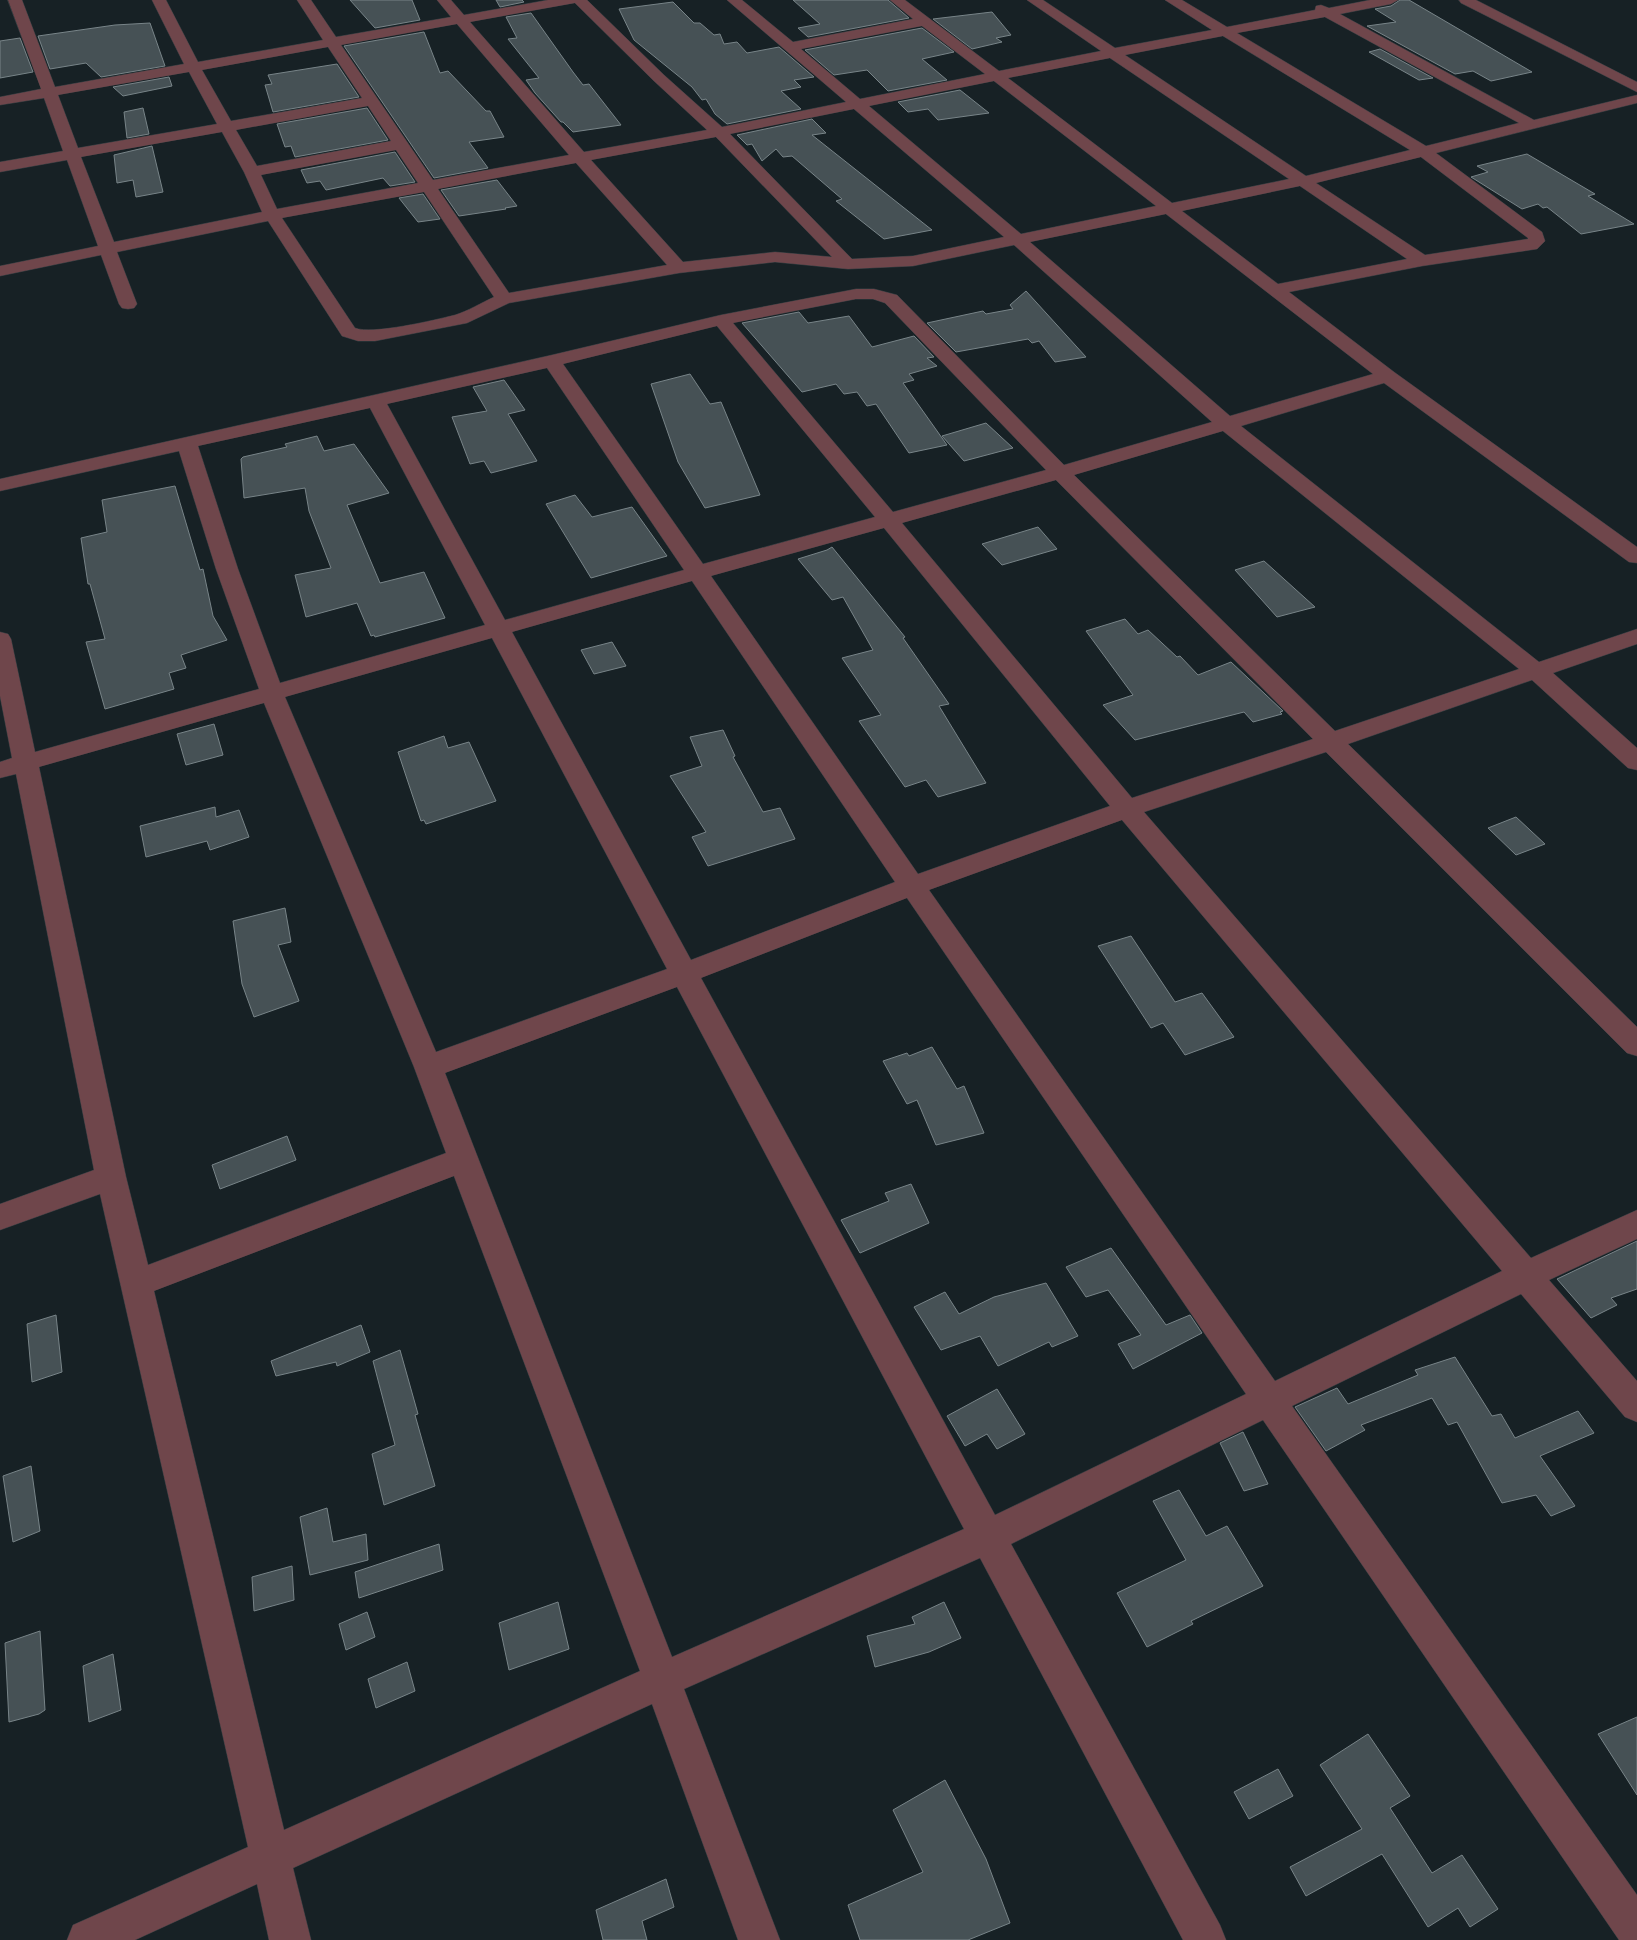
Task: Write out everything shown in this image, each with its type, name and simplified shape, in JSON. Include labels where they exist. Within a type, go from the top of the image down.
[{"type":"street","points":[[14,0],[128,304]]},
{"type":"street","points":[[159,0],[224,126],[252,172],[272,215],[348,332],[358,336],[375,336],[455,320],[504,299],[679,268],[767,257],[848,264],[913,261],[1303,181],[1637,99]]},
{"type":"street","points":[[304,0],[331,43],[430,185],[504,299]]},
{"type":"street","points":[[444,0],[580,158],[679,268]]},
{"type":"street","points":[[0,100],[193,68],[571,0]]},
{"type":"street","points":[[580,0],[659,78],[719,132],[848,264]]},
{"type":"street","points":[[734,0],[1018,240],[1228,425],[1535,670],[1637,762]]},
{"type":"street","points":[[897,0],[1387,376],[1637,557]]},
{"type":"street","points":[[1034,0],[1422,261]]},
{"type":"street","points":[[1172,0],[1423,151],[1536,236],[1538,241],[1531,245],[1422,261],[1274,290]]},
{"type":"street","points":[[1305,0],[1533,125]]},
{"type":"street","points":[[0,271],[272,215],[719,132],[1113,53],[1391,0]]},
{"type":"street","points":[[1466,0],[1637,88]]},
{"type":"street","points":[[790,47],[925,21]]},
{"type":"street","points":[[0,167],[372,101]]},
{"type":"street","points":[[252,172],[401,144]]},
{"type":"street","points":[[0,484],[552,361],[721,320],[856,294],[874,294],[891,299],[1060,474],[1332,741],[1637,1045]]},
{"type":"street","points":[[721,320],[1127,809],[1637,1406]]},
{"type":"street","points":[[552,361],[912,886],[1637,1930]]},
{"type":"street","points":[[12,767],[696,573],[1060,474],[1387,376]]},
{"type":"street","points":[[375,400],[989,1536],[1205,1940]]},
{"type":"street","points":[[187,443],[227,569],[272,693],[428,1067],[464,1159],[759,1940]]},
{"type":"street","points":[[428,1067],[685,973],[912,886],[1127,809],[1637,636]]},
{"type":"street","points":[[0,639],[12,767],[111,1177],[290,1940]]},
{"type":"street","points":[[135,1284],[464,1159]]},
{"type":"street","points":[[0,1217],[111,1177]]},
{"type":"street","points":[[88,1940],[662,1680],[989,1536],[1527,1275],[1637,1224]]},
{"type":"building","points":[[350,0],[412,0],[420,20],[375,28]]},
{"type":"building","points":[[496,0],[522,0],[524,2],[500,7]]},
{"type":"building","points":[[793,0],[888,0],[909,18],[808,37],[798,28],[820,24]]},
{"type":"building","points":[[1400,0],[1409,0],[1532,72],[1491,81],[1473,71],[1455,74],[1367,26],[1396,22],[1375,9],[1391,6]]},
{"type":"building","points":[[673,2],[694,23],[700,23],[714,35],[720,34],[724,44],[737,42],[747,53],[779,47],[814,77],[794,80],[801,87],[781,91],[801,109],[727,124],[715,114],[706,99],[702,100],[692,87],[634,40],[619,9]]},
{"type":"building","points":[[992,12],[1011,35],[996,38],[1002,42],[972,49],[933,19]]},
{"type":"building","points":[[531,13],[583,85],[589,84],[621,125],[573,132],[561,122],[535,93],[526,80],[539,78],[508,39],[517,38],[506,17]]},
{"type":"building","points":[[150,23],[165,66],[101,77],[86,63],[50,69],[38,36],[115,25]]},
{"type":"building","points":[[922,28],[954,52],[922,59],[947,80],[888,91],[867,70],[834,75],[805,50]]},
{"type":"building","points":[[424,32],[440,73],[448,71],[486,111],[490,111],[504,137],[469,142],[488,168],[434,178],[344,46]]},
{"type":"building","points":[[20,38],[33,72],[0,78],[0,41]]},
{"type":"building","points":[[1380,49],[1433,78],[1419,80],[1369,52]]},
{"type":"building","points":[[337,64],[359,97],[273,112],[265,85],[272,84],[268,75]]},
{"type":"building","points":[[169,77],[172,86],[123,96],[113,87]]},
{"type":"building","points":[[960,90],[989,113],[938,120],[928,109],[908,112],[898,102]]},
{"type":"building","points":[[143,108],[149,134],[127,138],[124,112]]},
{"type":"building","points":[[367,108],[388,140],[295,157],[291,146],[285,147],[277,124]]},
{"type":"building","points":[[812,119],[826,133],[812,135],[932,230],[884,239],[836,201],[842,199],[792,156],[783,157],[776,149],[762,161],[752,144],[747,145],[737,135]]},
{"type":"building","points":[[152,146],[163,192],[136,197],[133,180],[117,183],[114,155]]},
{"type":"building","points":[[395,152],[415,182],[390,186],[383,178],[326,190],[320,181],[307,183],[301,170]]},
{"type":"building","points":[[1527,154],[1595,194],[1588,196],[1634,224],[1581,234],[1547,207],[1543,208],[1538,204],[1522,209],[1471,177],[1488,172],[1477,166]]},
{"type":"building","points":[[497,180],[517,206],[459,216],[441,190]]},
{"type":"building","points":[[423,194],[440,219],[418,222],[399,198]]},
{"type":"building","points":[[1026,291],[1086,357],[1055,362],[1039,341],[1032,343],[1028,339],[956,352],[927,323],[983,311],[986,314],[1013,309],[1010,305]]},
{"type":"building","points":[[799,312],[808,323],[849,316],[872,347],[914,336],[934,357],[927,358],[937,366],[909,374],[914,380],[903,383],[947,445],[909,453],[876,404],[867,406],[857,392],[844,394],[836,384],[802,392],[742,323]]},
{"type":"building","points":[[690,374],[710,404],[721,402],[760,495],[705,508],[678,462],[651,384]]},
{"type":"building","points":[[504,380],[525,410],[508,414],[537,461],[491,473],[484,461],[470,464],[452,417],[487,411],[473,387]]},
{"type":"building","points":[[986,423],[1013,448],[964,461],[942,436]]},
{"type":"building","points":[[317,436],[324,451],[354,444],[389,493],[347,505],[380,583],[424,572],[445,618],[375,637],[374,635],[371,636],[357,603],[306,617],[295,575],[331,568],[309,511],[305,488],[244,498],[241,459],[287,447],[285,444]]},
{"type":"building","points":[[175,486],[200,570],[203,569],[213,616],[227,640],[181,655],[186,668],[169,673],[174,689],[105,709],[86,642],[105,639],[90,584],[88,584],[81,538],[107,532],[102,500]]},
{"type":"building","points":[[575,495],[592,517],[632,507],[667,556],[591,578],[546,504]]},
{"type":"building","points":[[1038,527],[1057,549],[1002,565],[982,544]]},
{"type":"building","points":[[832,547],[905,637],[903,638],[949,704],[939,706],[986,783],[938,797],[926,780],[905,787],[859,721],[881,715],[842,658],[873,650],[843,597],[832,600],[798,559]]},
{"type":"building","points":[[1264,561],[1315,607],[1277,617],[1235,570]]},
{"type":"building","points":[[1125,619],[1138,634],[1148,630],[1177,657],[1180,656],[1198,675],[1231,662],[1283,711],[1280,712],[1282,714],[1253,722],[1244,712],[1135,740],[1103,705],[1133,695],[1086,631]]},
{"type":"building","points":[[612,642],[626,666],[594,674],[581,650]]},
{"type":"building","points":[[214,724],[223,755],[186,765],[177,734]]},
{"type":"building","points":[[723,730],[735,756],[733,757],[763,812],[780,808],[795,839],[708,866],[692,837],[706,832],[670,776],[702,766],[690,737]]},
{"type":"building","points":[[444,736],[448,748],[469,742],[496,801],[426,824],[424,820],[421,821],[398,752]]},
{"type":"building","points":[[215,807],[216,817],[239,810],[249,837],[210,850],[207,841],[146,857],[140,826]]},
{"type":"building","points":[[1516,817],[1545,844],[1516,855],[1488,828]]},
{"type":"building","points":[[285,908],[291,942],[278,945],[299,1001],[254,1017],[242,984],[233,921]]},
{"type":"building","points":[[1131,936],[1175,1002],[1202,993],[1234,1037],[1185,1055],[1163,1023],[1151,1028],[1098,946]]},
{"type":"building","points":[[932,1047],[957,1089],[964,1086],[984,1133],[936,1145],[917,1100],[907,1104],[883,1061],[907,1053],[909,1056]]},
{"type":"building","points":[[287,1136],[296,1160],[220,1189],[212,1165]]},
{"type":"building","points":[[911,1184],[929,1223],[860,1253],[841,1220],[889,1201],[885,1193]]},
{"type":"building","points":[[1637,1241],[1637,1289],[1611,1298],[1617,1305],[1591,1318],[1557,1279]]},
{"type":"building","points":[[1111,1248],[1166,1325],[1190,1315],[1202,1333],[1133,1369],[1118,1344],[1141,1335],[1108,1290],[1086,1297],[1066,1267]]},
{"type":"building","points":[[1046,1283],[1078,1336],[1052,1347],[1049,1342],[998,1366],[980,1336],[941,1350],[914,1307],[945,1292],[959,1314],[994,1297]]},
{"type":"building","points":[[56,1315],[62,1372],[32,1382],[27,1324]]},
{"type":"building","points":[[361,1325],[370,1352],[337,1366],[336,1362],[276,1376],[271,1361]]},
{"type":"building","points":[[400,1350],[418,1414],[415,1415],[435,1486],[384,1505],[372,1454],[395,1445],[373,1361]]},
{"type":"building","points":[[1455,1357],[1492,1416],[1501,1414],[1515,1438],[1578,1411],[1594,1433],[1540,1456],[1575,1506],[1551,1516],[1536,1495],[1502,1503],[1457,1422],[1448,1425],[1432,1398],[1361,1425],[1365,1430],[1326,1451],[1295,1407],[1337,1388],[1348,1404],[1418,1375],[1415,1370]]},
{"type":"building","points":[[997,1389],[1025,1434],[997,1449],[987,1434],[965,1446],[947,1416]]},
{"type":"building","points":[[1243,1432],[1268,1484],[1244,1491],[1220,1443]]},
{"type":"building","points":[[31,1466],[40,1531],[13,1542],[3,1476]]},
{"type":"building","points":[[1179,1490],[1206,1536],[1227,1526],[1263,1586],[1191,1621],[1193,1624],[1147,1647],[1117,1593],[1186,1560],[1153,1501]]},
{"type":"building","points":[[327,1508],[333,1542],[366,1534],[368,1560],[310,1575],[300,1517]]},
{"type":"building","points":[[439,1544],[443,1570],[359,1598],[355,1572]]},
{"type":"building","points":[[292,1566],[294,1600],[254,1611],[252,1577]]},
{"type":"building","points":[[558,1602],[569,1649],[509,1670],[499,1623]]},
{"type":"building","points":[[944,1602],[961,1638],[929,1652],[875,1667],[867,1636],[915,1624],[912,1617]]},
{"type":"building","points":[[367,1612],[375,1637],[346,1650],[339,1624]]},
{"type":"building","points":[[40,1631],[45,1710],[39,1714],[9,1722],[5,1643]]},
{"type":"building","points":[[113,1654],[121,1710],[89,1722],[83,1666]]},
{"type":"building","points":[[407,1662],[415,1691],[376,1708],[368,1679]]},
{"type":"building","points":[[1637,1717],[1637,1795],[1598,1734]]},
{"type":"building","points":[[1368,1734],[1410,1796],[1390,1808],[1432,1873],[1462,1855],[1498,1909],[1470,1927],[1458,1908],[1428,1927],[1382,1854],[1306,1896],[1290,1867],[1362,1829],[1320,1765]]},
{"type":"building","points":[[1278,1769],[1293,1796],[1249,1819],[1234,1792]]},
{"type":"building","points":[[945,1780],[986,1859],[1010,1923],[968,1940],[860,1940],[848,1905],[923,1872],[893,1810]]},
{"type":"building","points":[[666,1879],[674,1907],[642,1921],[647,1940],[603,1940],[596,1910]]}]
